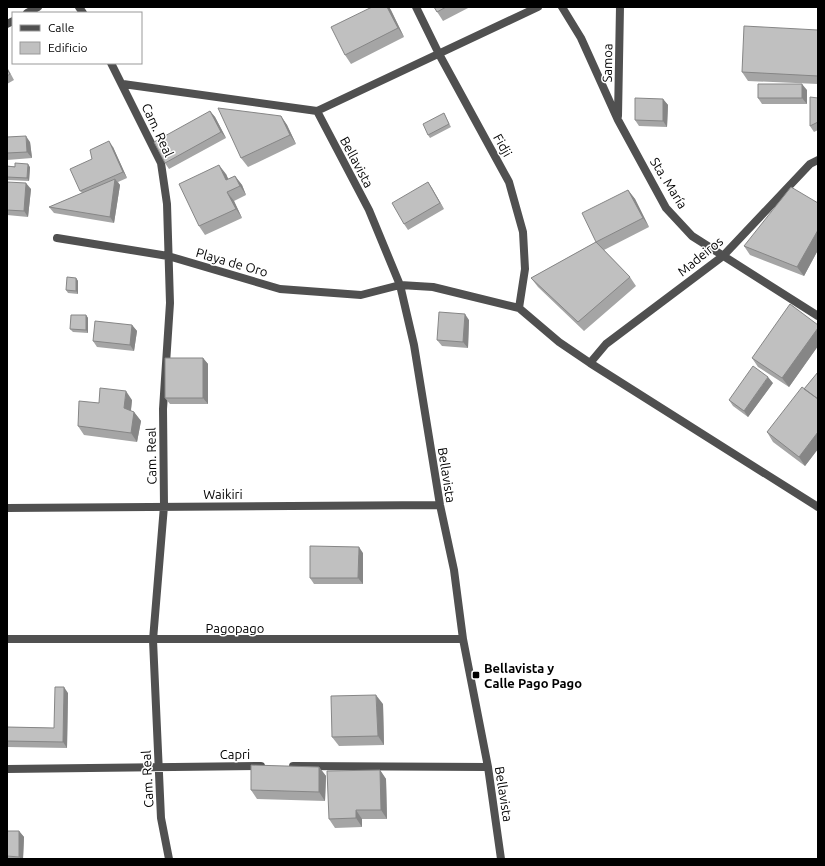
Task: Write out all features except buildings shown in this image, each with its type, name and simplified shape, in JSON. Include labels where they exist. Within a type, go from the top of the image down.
[{"type":"street","points":[[29,12],[38,7]]},
{"type":"street","name":"Fidji","points":[[416,7],[439,54],[509,182],[523,232],[525,269],[519,308]]},
{"type":"street","points":[[123,84],[316,111],[538,7]]},
{"type":"street","name":"Sta. María","points":[[562,7],[581,38],[618,120],[666,208],[692,236],[818,316]]},
{"type":"street","name":"Samoa","points":[[618,120],[620,7]]},
{"type":"street","name":"Cam. Real","points":[[112,64],[123,84],[161,163],[167,204],[170,303],[162,409],[164,506],[153,640],[161,818],[169,859]]},
{"type":"street","name":"Bellavista","points":[[316,111],[369,210],[400,285],[414,345],[440,505],[454,570],[463,639],[488,768],[502,859]]},
{"type":"street","name":"Madeiros","points":[[590,363],[606,344],[723,256],[810,164],[818,160]]},
{"type":"street","name":"Playa de Oro","points":[[57,238],[168,256],[280,289],[361,294],[400,285],[433,287],[519,308]]},
{"type":"street","points":[[519,308],[559,342],[590,363],[818,507]]},
{"type":"street","name":"Waikiri","points":[[7,508],[440,505]]},
{"type":"street","name":"Pagopago","points":[[7,639],[463,639]]},
{"type":"street","name":"Capri","points":[[7,769],[268,766]]},
{"type":"street","points":[[283,766],[488,768]]},
{"type":"place","name":"Bellavista y Calle Pago Pago","points":[[476,675]]}]
